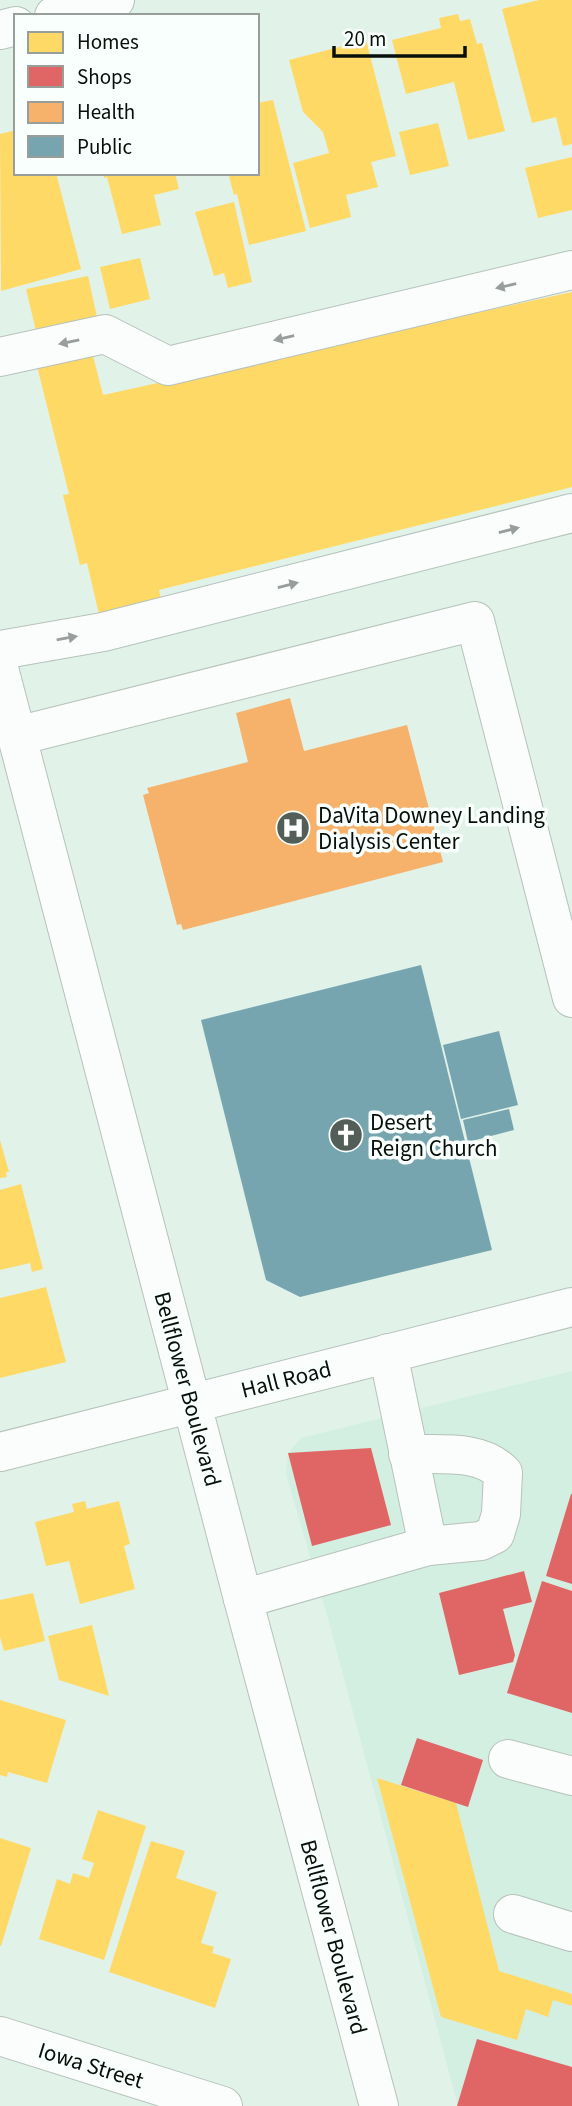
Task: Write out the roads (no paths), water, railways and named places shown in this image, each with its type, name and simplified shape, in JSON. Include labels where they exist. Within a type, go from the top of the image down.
[{"type":"main road","points":[[62,14],[115,0]]},
{"type":"main road","points":[[0,357],[106,334],[168,366],[572,270]]},
{"type":"main road","points":[[0,650],[103,632],[572,513]]},
{"type":"main road","points":[[17,736],[475,621],[572,999]]},
{"type":"main road","name":"Bellflower Boulevard","points":[[0,672],[379,2106]]},
{"type":"main road","name":"Hall Road","points":[[0,1452],[572,1307]]},
{"type":"main road","points":[[388,1353],[428,1546]]},
{"type":"main road","points":[[243,1599],[428,1546],[481,1541],[495,1534],[501,1514],[503,1473],[494,1464],[473,1456],[408,1454]]},
{"type":"main road","points":[[508,1759],[572,1776]]},
{"type":"main road","points":[[513,1914],[570,1925]]},
{"type":"main road","name":"Iowa Street","points":[[0,2036],[223,2106]]},
{"type":"place","name":"DaVita Downey Landing Dialysis Center","points":[[293,828]]},
{"type":"place","name":"Desert Reign Church","points":[[346,1135]]}]
